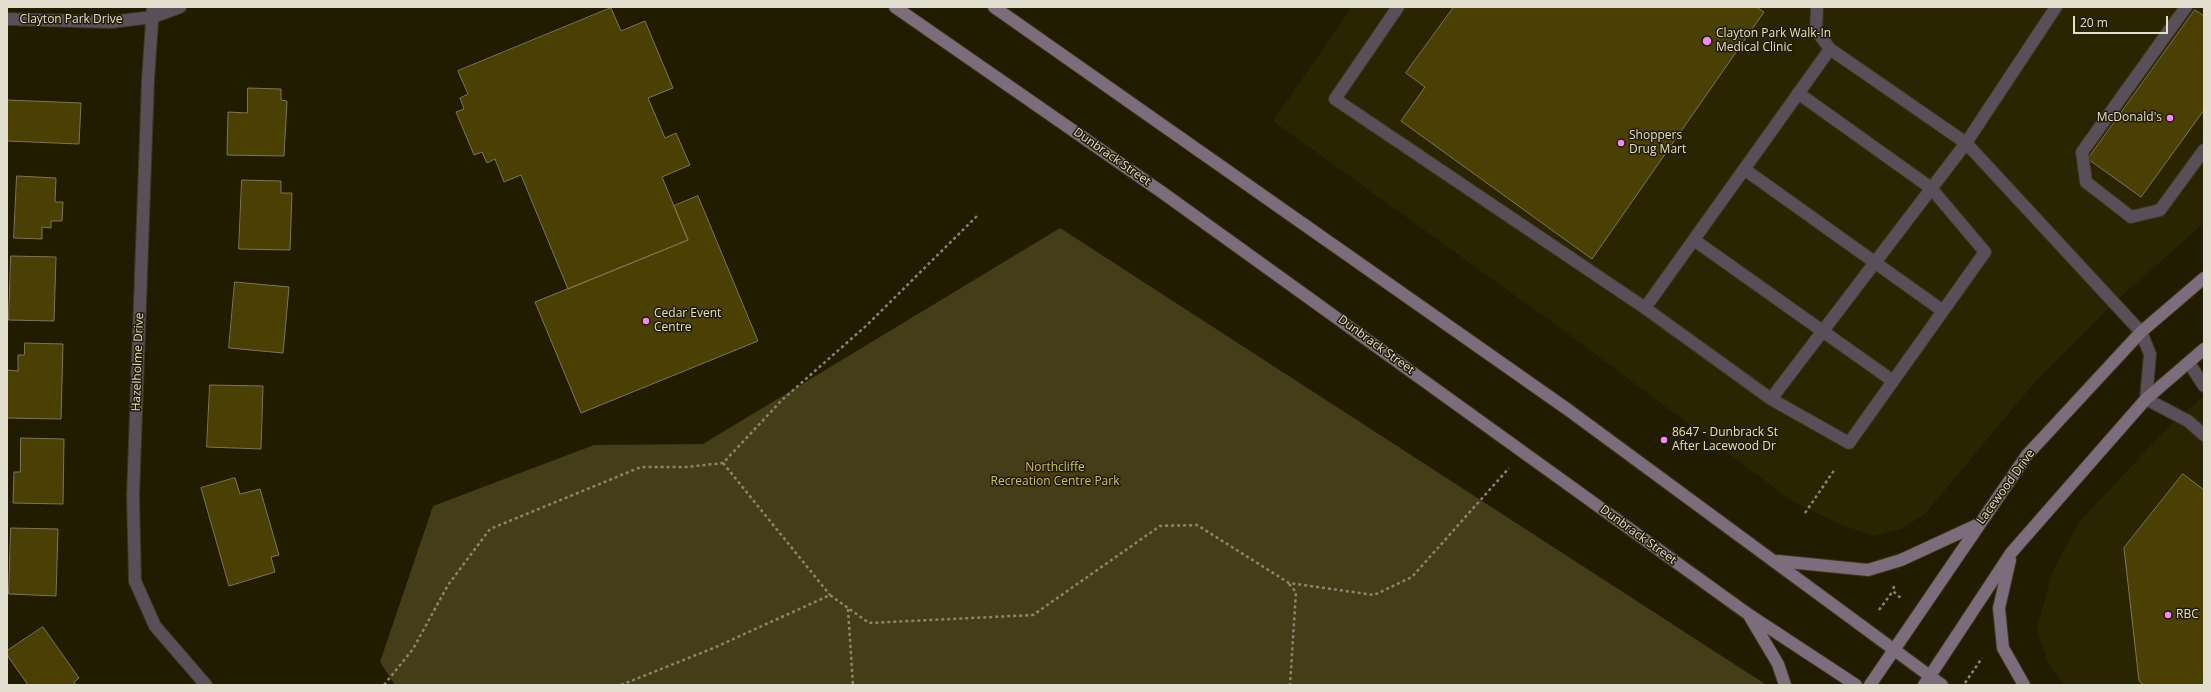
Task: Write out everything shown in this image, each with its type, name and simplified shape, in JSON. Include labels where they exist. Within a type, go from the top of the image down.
[{"type":"main road","name":"Dunbrack Street","points":[[895,7],[1163,193],[1748,614],[1856,685]]},
{"type":"main road","points":[[994,7],[1560,405],[1776,561],[1895,650],[1927,680],[1942,685]]},
{"type":"main road","name":"Lacewood Drive","points":[[1870,685],[2027,455],[2141,332],[2204,278]]},
{"type":"main road","points":[[1927,680],[2012,553],[2146,399],[2204,349]]},
{"type":"main road","points":[[1776,561],[1868,570],[1901,560],[1979,524]]},
{"type":"main road","points":[[2012,553],[1999,608],[2002,648],[2024,685]]},
{"type":"main road","points":[[1748,614],[1778,664],[1786,685]]},
{"type":"street","name":"Clayton Park Drive","points":[[7,19],[112,22],[180,7]]},
{"type":"street","points":[[1398,7],[1335,99],[1645,308],[1771,399],[1849,443],[1986,252],[1931,188],[1798,93]]},
{"type":"street","points":[[1817,7],[1816,30],[1830,49],[1966,142],[2141,332],[2150,354],[2146,399],[2188,421],[2204,435]]},
{"type":"street","points":[[1771,399],[1966,142],[2056,7]]},
{"type":"street","points":[[2186,7],[2082,152],[2086,182],[2131,217],[2160,210],[2204,150]]},
{"type":"street","name":"Hazelholme Drive","points":[[153,12],[148,80],[133,496],[135,581],[155,626],[206,685]]},
{"type":"street","points":[[1645,308],[1830,49]]},
{"type":"street","points":[[1744,169],[1943,311]]},
{"type":"street","points":[[1694,240],[1893,381]]},
{"type":"street","points":[[2189,363],[2204,386]]},
{"type":"path","points":[[384,685],[413,648],[448,585],[490,529],[641,467],[687,467],[723,463],[782,400],[866,325],[977,216]]},
{"type":"path","points":[[1289,583],[1374,594],[1412,577],[1524,452]]},
{"type":"path","points":[[723,463],[830,595],[869,623],[1032,615],[1160,526],[1197,525],[1289,583],[1296,592],[1290,685]]},
{"type":"path","points":[[1805,513],[1835,469]]},
{"type":"path","points":[[621,685],[716,647],[830,595]]},
{"type":"path","points":[[848,608],[853,685]]},
{"type":"path","points":[[1964,685],[1984,656]]},
{"type":"shaded area","points":[[1352,7],[2204,7],[2204,223],[2116,301],[2035,382],[1925,514],[1901,529],[1873,536],[1837,523],[1792,501],[1567,333],[1273,121]]},
{"type":"shaded area","points":[[2204,396],[2204,685],[2064,685],[2048,663],[2037,628],[2053,570],[2080,521],[2173,422]]},
{"type":"green space","name":"Northcliffe Recreation Centre Park","points":[[1060,228],[1765,685],[395,685],[380,662],[433,506],[594,445],[703,444]]},
{"type":"building","points":[[1454,7],[1756,7],[1764,12],[1592,259],[1401,121],[1425,87],[1406,73]]},
{"type":"building","points":[[611,8],[621,31],[645,21],[673,88],[648,98],[665,138],[676,133],[690,165],[662,177],[688,240],[568,289],[521,175],[504,182],[495,159],[487,163],[482,152],[474,155],[456,112],[464,109],[460,98],[468,94],[458,71]]},
{"type":"building","points":[[2195,10],[2204,16],[2204,110],[2141,197],[2088,159]]},
{"type":"building","points":[[248,88],[281,89],[281,100],[287,101],[284,156],[227,155],[228,112],[247,113]]},
{"type":"building","points":[[7,100],[81,103],[79,144],[7,141]]},
{"type":"building","points":[[17,176],[56,178],[55,202],[63,202],[62,221],[51,221],[51,228],[42,227],[42,239],[14,238]]},
{"type":"building","points":[[242,180],[281,181],[281,193],[292,193],[290,250],[239,249]]},
{"type":"building","name":"Cedar Event Centre","points":[[698,196],[758,341],[581,413],[535,302],[688,240],[674,206]]},
{"type":"building","points":[[11,256],[56,257],[54,321],[9,320]]},
{"type":"building","points":[[235,282],[289,287],[283,353],[229,348]]},
{"type":"building","points":[[25,343],[63,344],[61,419],[7,418],[7,370],[18,371],[18,355],[24,355]]},
{"type":"building","points":[[210,385],[263,386],[261,449],[207,447]]},
{"type":"building","points":[[21,438],[64,439],[63,504],[13,503],[14,472],[20,472]]},
{"type":"building","name":"RBC","points":[[2183,474],[2204,490],[2204,685],[2144,685],[2139,681],[2124,548]]},
{"type":"building","points":[[235,478],[240,494],[260,489],[279,555],[271,557],[275,572],[229,586],[201,488]]},
{"type":"building","points":[[11,528],[58,529],[56,596],[9,594]]},
{"type":"building","points":[[43,627],[79,678],[74,682],[76,685],[28,685],[7,655],[7,651]]},
{"type":"place","name":"Clayton Park Walk-In Medical Clinic","points":[[1707,41]]},
{"type":"place","name":"McDonald's","points":[[2170,118]]},
{"type":"place","name":"Shoppers Drug Mart","points":[[1621,143]]},
{"type":"place","name":"Cedar Event Centre","points":[[646,321]]},
{"type":"place","name":"8647 - Dunbrack St After Lacewood Dr","points":[[1664,440]]},
{"type":"place","name":"RBC","points":[[2168,615]]}]
